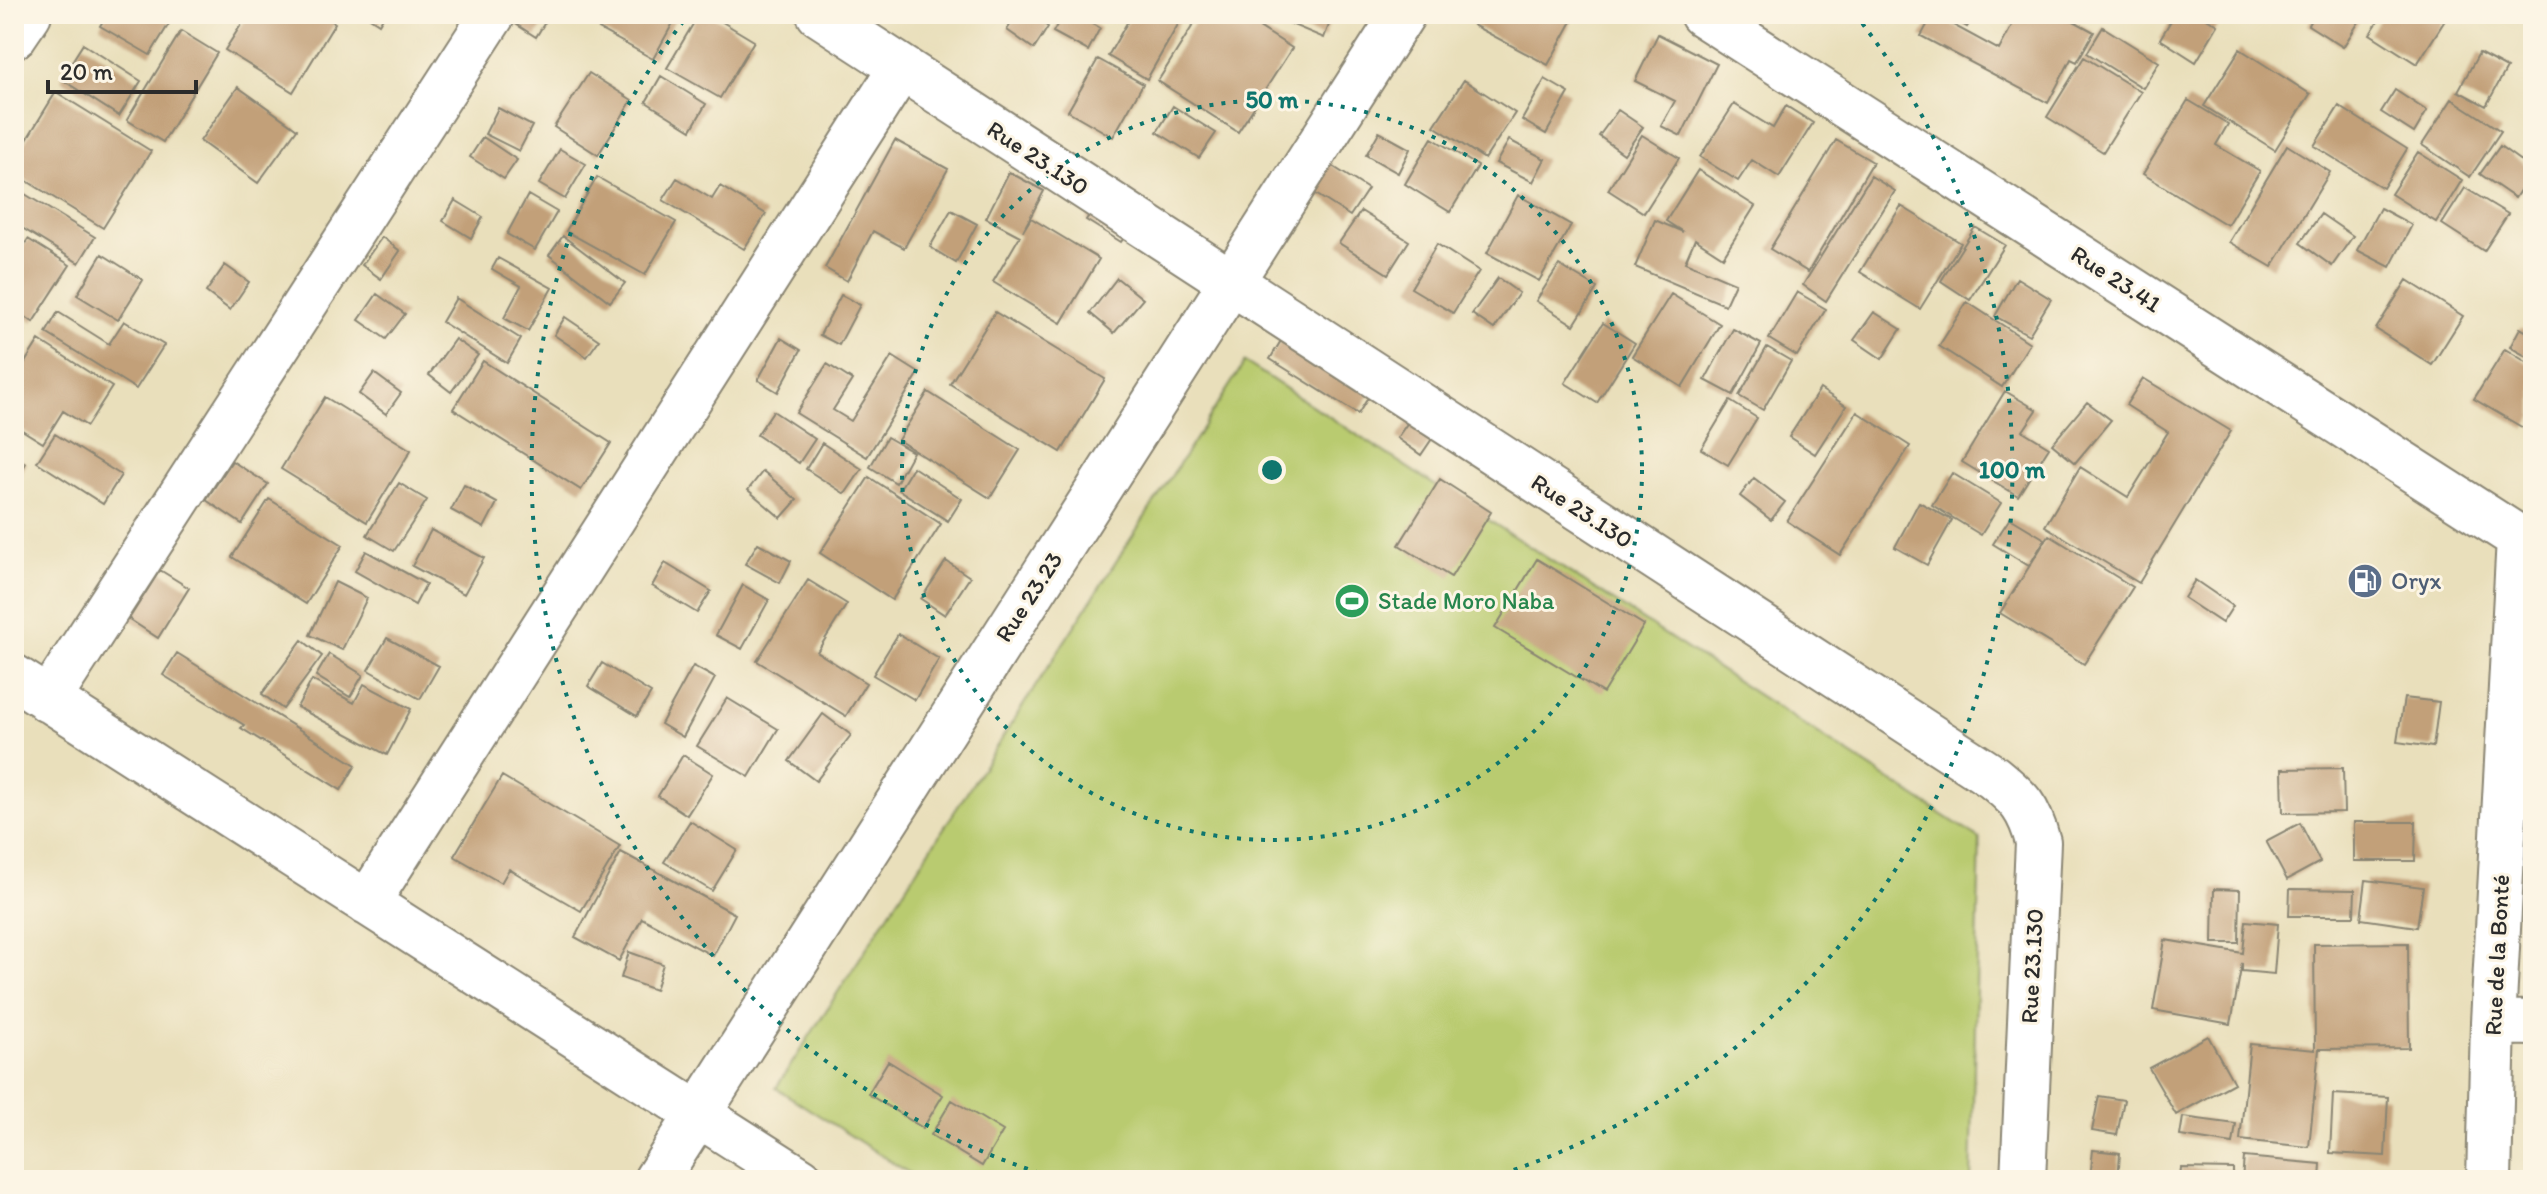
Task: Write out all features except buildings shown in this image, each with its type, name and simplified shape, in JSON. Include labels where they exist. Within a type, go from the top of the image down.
[{"type":"street","points":[[14,36],[29,14]]},
{"type":"street","points":[[493,14],[31,688],[801,1180]]},
{"type":"street","name":"Rue 23.130","points":[[819,14],[1993,777],[2021,800],[2032,820],[2038,842],[2023,1180]]},
{"type":"street","name":"Rue 23.23","points":[[656,1180],[1403,14]]},
{"type":"street","name":"Rue 23.41","points":[[1702,14],[2526,538]]},
{"type":"street","points":[[367,903],[901,68]]},
{"type":"street","name":"Rue de la Bonté","points":[[2489,1180],[2513,1023],[2526,538]]},
{"type":"green space","name":"Stade Moro Naba","points":[[1245,362],[1980,839],[1971,1180],[920,1180],[776,1088]]},
{"type":"place","name":"Oryx","points":[[2365,581]]},
{"type":"place","name":"Stade Moro Naba","points":[[1352,601]]}]
